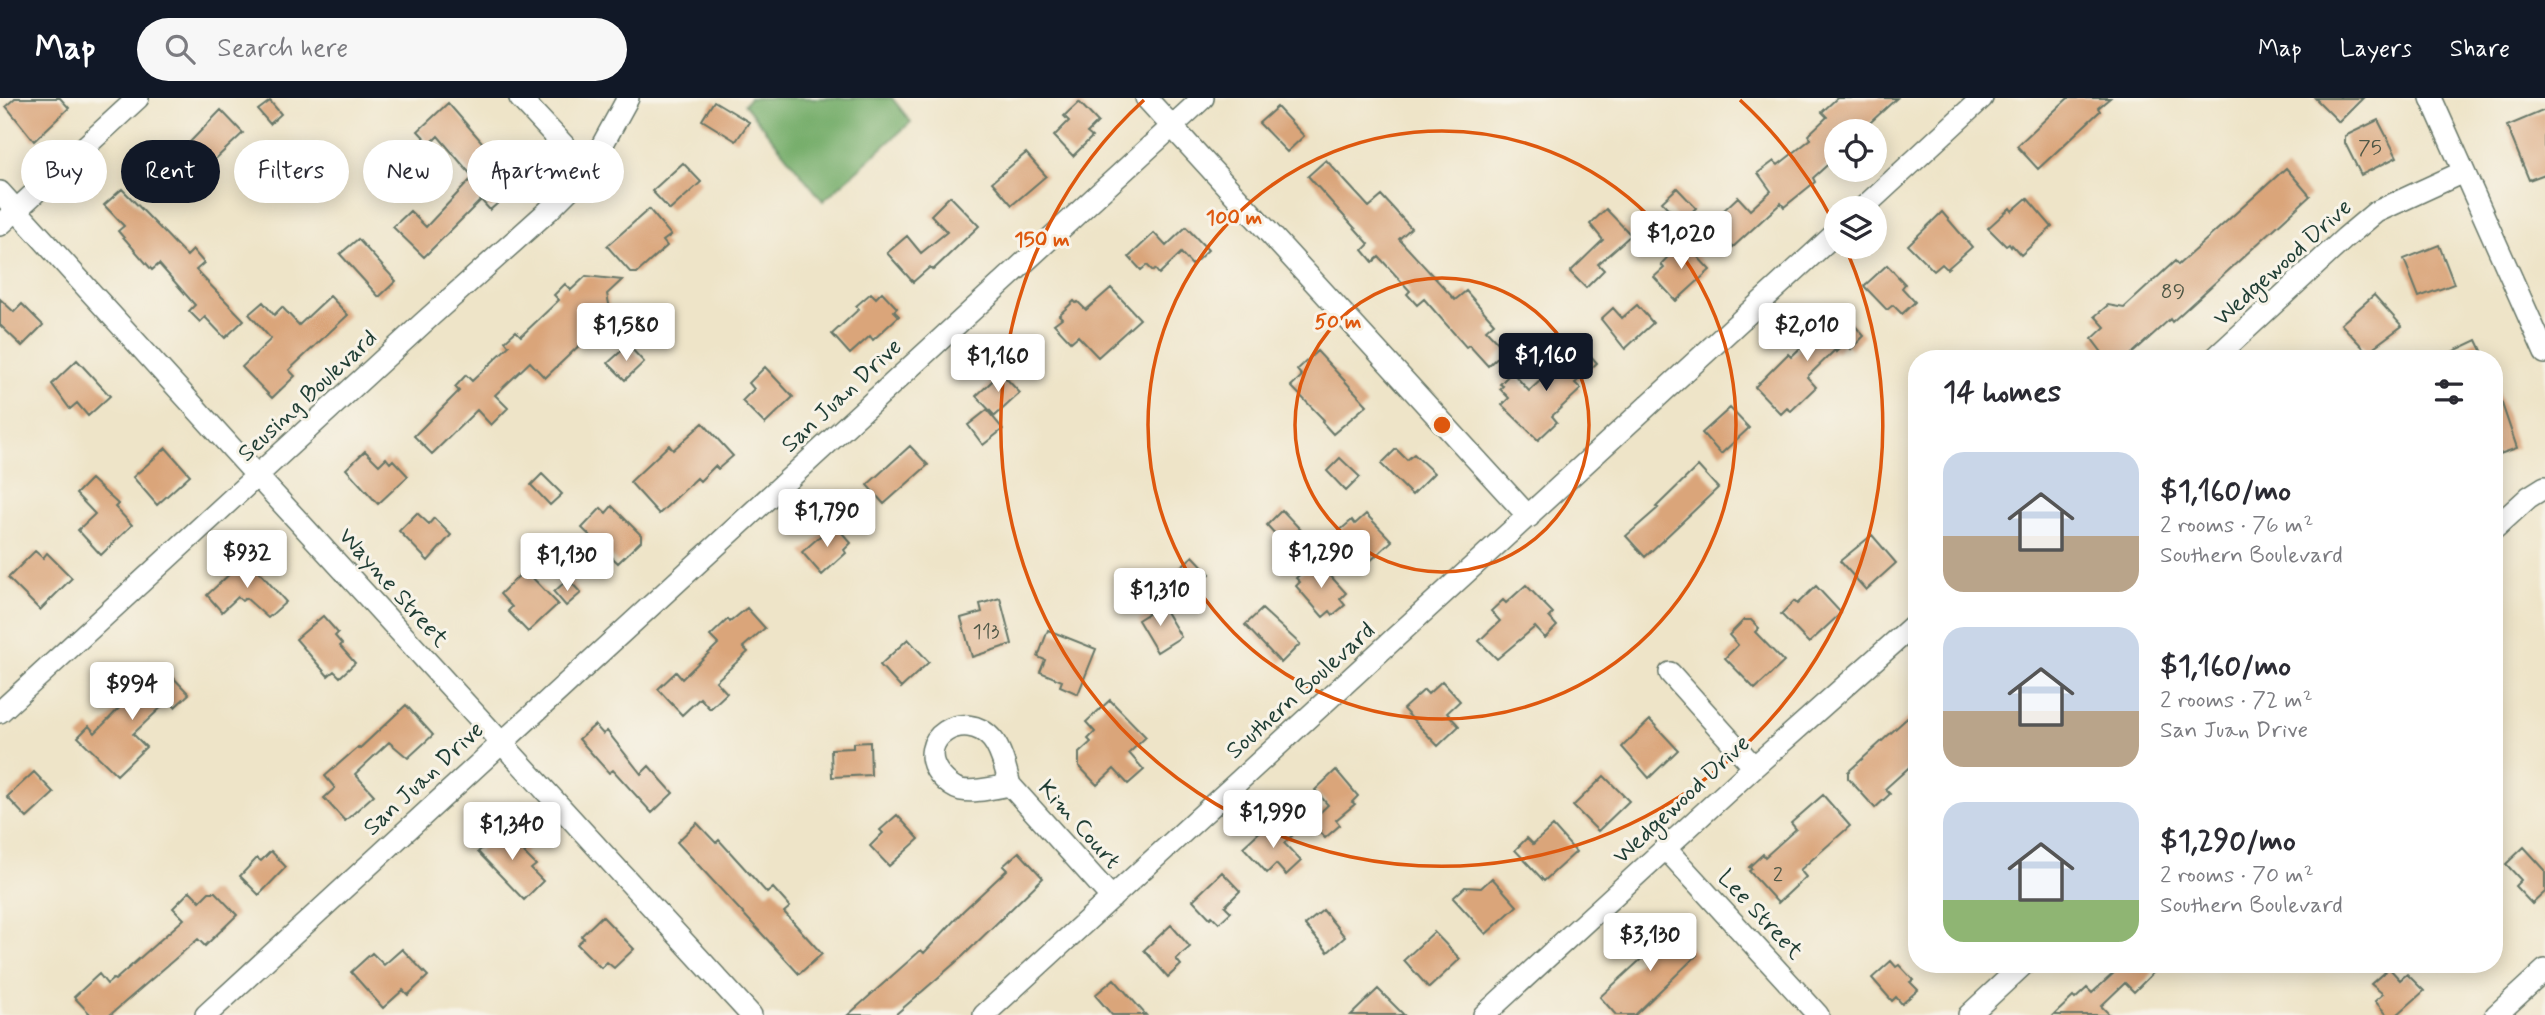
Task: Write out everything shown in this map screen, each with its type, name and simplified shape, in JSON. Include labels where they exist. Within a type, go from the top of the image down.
[{"type":"street","points":[[0,225],[138,98]]},
{"type":"street","points":[[520,98],[559,140]]},
{"type":"street","name":"Seusing Boulevard","points":[[605,140],[628,98]]},
{"type":"street","points":[[1146,98],[1529,517]]},
{"type":"street","name":"San Juan Drive","points":[[206,1015],[1203,98]]},
{"type":"street","points":[[1876,196],[1982,98]]},
{"type":"street","points":[[2431,98],[2545,353]]},
{"type":"street","name":"Wedgewood Drive","points":[[2224,350],[2376,212],[2463,172]]},
{"type":"street","name":"Wayne Street","points":[[0,192],[751,1015]]},
{"type":"street","name":"Seusing Boulevard","points":[[0,712],[553,203]]},
{"type":"street","name":"Southern Boulevard","points":[[984,1015],[1824,244]]},
{"type":"street","points":[[2503,521],[2529,497],[2545,487]]},
{"type":"street","name":"Wedgewood Drive","points":[[1484,1015],[1754,767],[1908,630]]},
{"type":"street","points":[[1670,673],[1754,767]]},
{"type":"street","name":"Kim Court","points":[[1010,785],[1112,898]]},
{"type":"street","name":"Lee Street","points":[[1666,849],[1818,1015]]},
{"type":"street","points":[[2496,1015],[2545,970]]},
{"type":"street","points":[[1969,1015],[2014,973]]},
{"type":"green space","points":[[750,98],[892,98],[911,122],[823,201],[744,104]]},
{"type":"building","points":[[15,98],[60,98],[69,108],[33,140],[6,106]]},
{"type":"building","points":[[1837,98],[1897,98],[1874,119],[1825,119],[1827,117],[1822,112]]},
{"type":"building","points":[[2068,98],[2110,98],[2098,108],[2100,111],[2038,169],[2017,146]]},
{"type":"building","points":[[2315,98],[2363,98],[2339,122]]},
{"type":"building","points":[[270,101],[281,114],[270,124],[258,110]]},
{"type":"building","points":[[714,101],[749,122],[736,141],[702,120]]},
{"type":"building","points":[[1079,102],[1098,122],[1087,133],[1092,137],[1073,156],[1054,136],[1069,121],[1064,116]]},
{"type":"building","points":[[448,103],[480,140],[467,140],[467,170],[453,154],[453,140],[441,140],[438,136],[434,140],[426,140],[418,131]]},
{"type":"building","points":[[1277,107],[1304,136],[1287,152],[1259,123]]},
{"type":"building","points":[[221,110],[243,133],[220,155],[220,140],[192,140]]},
{"type":"building","points":[[2545,110],[2545,174],[2529,180],[2507,126]]},
{"type":"building","points":[[1824,120],[1824,168],[1813,178],[1815,182],[1784,207],[1781,203],[1733,247],[1717,229],[1729,218],[1723,211],[1738,197],[1750,210],[1771,191],[1758,173],[1774,161],[1778,165],[1811,139],[1808,135]]},
{"type":"building","points":[[2378,120],[2397,157],[2361,175],[2345,143],[2345,136]]},
{"type":"building","points":[[1026,153],[1046,176],[1012,205],[992,182]]},
{"type":"building","points":[[1326,160],[1369,207],[1382,196],[1411,228],[1399,239],[1455,300],[1466,291],[1494,323],[1486,330],[1505,350],[1488,366],[1469,345],[1466,347],[1424,299],[1417,305],[1407,294],[1410,291],[1379,257],[1373,262],[1363,250],[1369,244],[1308,176]]},
{"type":"building","points":[[683,163],[701,182],[670,210],[652,191]]},
{"type":"building","points":[[2286,168],[2310,196],[2172,322],[2170,319],[2136,350],[2100,350],[2092,339],[2105,327],[2095,316],[2108,305],[2124,308],[2175,261],[2178,265]]},
{"type":"building","points":[[467,183],[467,203],[478,203],[424,257],[393,227],[410,211],[426,227],[449,203],[453,203],[453,198]]},
{"type":"building","points":[[1677,188],[1696,208],[1681,222],[1662,202]]},
{"type":"building","points":[[121,190],[121,203],[136,203],[187,256],[193,250],[204,263],[196,270],[244,320],[225,338],[205,317],[200,322],[189,311],[195,305],[159,264],[152,270],[118,231],[124,226],[104,205]]},
{"type":"building","points":[[950,196],[979,226],[933,270],[930,267],[913,282],[887,253],[907,236],[921,253],[947,232],[931,215]]},
{"type":"building","points":[[2027,198],[2052,227],[2021,255],[2012,245],[2006,246],[1988,228],[2010,208],[2012,211]]},
{"type":"building","points":[[484,203],[498,203],[490,210]]},
{"type":"building","points":[[649,209],[671,235],[663,241],[667,246],[637,273],[631,273],[607,246]]},
{"type":"building","points":[[1606,209],[1631,235],[1598,264],[1604,270],[1586,288],[1570,272],[1603,240],[1590,224]]},
{"type":"building","points":[[1942,212],[1972,247],[1947,269],[1942,264],[1934,271],[1908,245]]},
{"type":"building","points":[[1186,227],[1208,250],[1192,265],[1181,253],[1159,274],[1147,265],[1141,270],[1129,257],[1154,233],[1166,246]]},
{"type":"building","points":[[358,239],[396,281],[379,297],[340,254]]},
{"type":"building","points":[[1683,241],[1710,270],[1676,301],[1654,277],[1664,268],[1661,264]]},
{"type":"building","points":[[2439,245],[2454,284],[2419,297],[2404,259]]},
{"type":"building","points":[[1887,265],[1905,284],[1902,288],[1915,302],[1902,314],[1893,305],[1887,310],[1864,286]]},
{"type":"building","points":[[586,276],[622,280],[607,294],[610,309],[604,315],[608,318],[545,378],[530,362],[495,395],[508,408],[491,425],[477,410],[432,454],[414,436],[459,391],[455,387],[466,375],[472,381],[509,346],[505,341],[516,331],[521,336],[559,300],[554,295],[565,284],[571,290]]},
{"type":"building","points":[[1111,288],[1140,319],[1098,357],[1078,336],[1071,342],[1054,324],[1062,318],[1059,315],[1074,301],[1086,310]]},
{"type":"building","points":[[882,292],[897,308],[894,311],[899,316],[873,340],[870,336],[850,354],[832,334],[859,309],[856,306],[871,293],[876,298]]},
{"type":"building","points":[[2374,295],[2402,326],[2370,350],[2365,350],[2341,324]]},
{"type":"building","points":[[330,296],[348,315],[289,370],[295,376],[272,398],[242,367],[271,339],[249,314],[263,302],[274,315],[282,307],[299,325]]},
{"type":"building","points":[[0,299],[14,312],[22,304],[43,325],[22,346],[0,325]]},
{"type":"building","points":[[1637,305],[1653,323],[1625,349],[1601,319],[1613,308],[1622,318]]},
{"type":"building","points":[[1840,309],[1864,336],[1851,349],[1845,343],[1836,352],[1835,350],[1807,377],[1816,387],[1791,411],[1787,408],[1781,414],[1755,387],[1788,354],[1791,357]]},
{"type":"building","points":[[2477,340],[2482,350],[2456,350]]},
{"type":"building","points":[[1580,344],[1597,363],[1575,383],[1581,389],[1552,416],[1557,422],[1538,440],[1502,405],[1509,398],[1500,389],[1503,386],[1500,384],[1512,372],[1529,391]]},
{"type":"building","points":[[628,345],[644,362],[625,380],[608,363]]},
{"type":"building","points":[[1317,351],[1367,405],[1333,434],[1322,422],[1324,420],[1291,386],[1302,376],[1297,370]]},
{"type":"building","points":[[77,360],[110,396],[88,416],[77,403],[70,409],[52,384]]},
{"type":"building","points":[[765,367],[793,397],[765,424],[742,401],[754,389],[749,383]]},
{"type":"building","points":[[1001,373],[1020,393],[995,416],[976,396]]},
{"type":"building","points":[[2503,407],[2517,448],[2503,453]]},
{"type":"building","points":[[1730,408],[1749,428],[1721,454],[1702,433]]},
{"type":"building","points":[[987,410],[1003,429],[983,445],[968,425]]},
{"type":"building","points":[[703,423],[733,456],[718,469],[715,466],[700,481],[697,478],[659,514],[630,482],[669,445],[673,450]]},
{"type":"building","points":[[910,446],[928,465],[884,504],[867,485]]},
{"type":"building","points":[[166,448],[190,475],[157,505],[133,477]]},
{"type":"building","points":[[1396,449],[1407,460],[1414,454],[1434,473],[1412,495],[1381,464]]},
{"type":"building","points":[[365,451],[379,465],[386,458],[390,463],[393,460],[408,476],[378,504],[346,469]]},
{"type":"building","points":[[1340,458],[1360,477],[1346,491],[1327,471]]},
{"type":"building","points":[[1698,466],[1718,488],[1645,557],[1626,536],[1658,508],[1656,507]]},
{"type":"building","points":[[542,474],[562,494],[550,505],[531,485]]},
{"type":"building","points":[[91,479],[118,504],[115,507],[132,525],[101,555],[78,530],[95,514],[76,494]]},
{"type":"building","points":[[612,506],[641,535],[641,541],[618,563],[582,528],[601,508],[606,513]]},
{"type":"building","points":[[1282,510],[1314,544],[1301,557],[1267,525]]},
{"type":"building","points":[[417,513],[429,524],[434,518],[451,535],[428,561],[399,531]]},
{"type":"building","points":[[1366,514],[1392,541],[1368,563],[1338,532],[1352,520],[1355,524]]},
{"type":"building","points":[[834,524],[851,543],[844,550],[846,553],[822,575],[802,552]]},
{"type":"building","points":[[1872,535],[1896,563],[1866,590],[1840,561]]},
{"type":"building","points":[[35,551],[43,558],[47,553],[72,578],[40,610],[8,578]]},
{"type":"building","points":[[1193,556],[1210,574],[1193,590],[1176,571]]},
{"type":"building","points":[[247,558],[286,602],[268,618],[246,598],[242,601],[238,597],[222,612],[207,595]]},
{"type":"building","points":[[1316,560],[1346,593],[1340,599],[1345,605],[1333,615],[1330,611],[1323,617],[1296,586],[1300,582],[1296,578]]},
{"type":"building","points":[[525,570],[558,604],[528,632],[508,611],[512,607],[500,594]]},
{"type":"building","points":[[568,579],[581,593],[566,606],[554,592]]},
{"type":"building","points":[[1526,585],[1553,613],[1549,617],[1557,626],[1545,638],[1535,627],[1497,659],[1479,641],[1500,621],[1491,611],[1503,600],[1506,603]]},
{"type":"building","points":[[1816,586],[1841,613],[1809,643],[1781,614],[1794,601],[1797,604]]},
{"type":"building","points":[[1000,598],[1012,644],[972,657],[961,618],[982,612],[980,604]]},
{"type":"building","points":[[1162,605],[1181,637],[1157,652],[1138,620]]},
{"type":"building","points":[[747,608],[765,628],[743,647],[748,652],[716,681],[727,693],[710,709],[700,698],[682,715],[658,689],[676,672],[682,679],[718,644],[710,636],[728,619],[730,622]]},
{"type":"building","points":[[1262,609],[1300,644],[1281,663],[1245,625]]},
{"type":"building","points":[[323,616],[338,633],[335,636],[342,644],[340,646],[355,663],[340,677],[334,671],[328,676],[296,639]]},
{"type":"building","points":[[1744,620],[1751,620],[1759,628],[1755,632],[1784,662],[1755,689],[1725,658],[1738,645],[1729,635]]},
{"type":"building","points":[[1048,630],[1096,649],[1078,694],[1060,686],[1062,681],[1040,672],[1045,660],[1038,657]]},
{"type":"building","points":[[908,639],[929,662],[901,688],[880,665]]},
{"type":"building","points":[[165,669],[189,694],[175,707],[169,700],[133,734],[146,747],[117,775],[78,737],[89,726],[95,733],[131,696],[127,693],[138,682],[144,689]]},
{"type":"building","points":[[1442,681],[1460,701],[1447,713],[1459,726],[1438,746],[1403,709],[1424,690],[1428,694]]},
{"type":"building","points":[[1110,700],[1146,737],[1129,753],[1144,770],[1128,784],[1114,769],[1097,785],[1079,766],[1079,753],[1091,742],[1088,739],[1095,732],[1086,722]]},
{"type":"building","points":[[406,705],[433,735],[408,758],[389,742],[355,774],[374,795],[345,821],[324,798],[335,788],[325,776],[358,747],[359,749]]},
{"type":"building","points":[[1908,717],[1908,768],[1885,789],[1890,794],[1875,808],[1848,778],[1848,772]]},
{"type":"building","points":[[1650,720],[1678,750],[1649,778],[1622,747]]},
{"type":"building","points":[[595,725],[603,734],[607,731],[641,774],[649,766],[673,793],[652,813],[613,770],[609,773],[579,739]]},
{"type":"building","points":[[870,742],[871,775],[832,777],[831,749],[853,748],[853,743]]},
{"type":"building","points":[[1336,770],[1358,796],[1352,802],[1355,804],[1336,820],[1340,825],[1325,838],[1310,822],[1328,805],[1315,790]]},
{"type":"building","points":[[34,772],[54,793],[27,818],[7,797]]},
{"type":"building","points":[[1604,776],[1629,801],[1598,831],[1573,806]]},
{"type":"building","points":[[1823,795],[1850,826],[1800,870],[1806,877],[1778,903],[1749,871],[1752,869],[1749,867],[1763,854],[1765,857],[1796,829],[1791,823]]},
{"type":"building","points":[[897,815],[919,839],[889,866],[870,846],[883,833],[880,830]]},
{"type":"building","points":[[697,823],[716,843],[719,840],[767,893],[773,888],[790,907],[784,912],[822,954],[799,974],[677,842]]},
{"type":"building","points":[[1279,823],[1292,836],[1284,843],[1301,861],[1286,875],[1276,864],[1267,873],[1243,847],[1265,827],[1269,832]]},
{"type":"building","points":[[507,825],[529,848],[524,853],[536,865],[531,869],[543,881],[524,900],[478,852]]},
{"type":"building","points":[[1553,826],[1576,852],[1544,881],[1515,850],[1527,838],[1533,844]]},
{"type":"building","points":[[2524,847],[2545,870],[2545,892],[2532,904],[2515,886],[2521,880],[2506,864]]},
{"type":"building","points":[[271,851],[286,867],[259,895],[240,876],[257,858],[261,861]]},
{"type":"building","points":[[1019,852],[1043,878],[963,956],[895,1015],[848,1015],[921,950],[924,953],[963,911],[1007,870],[1003,866]]},
{"type":"building","points":[[1222,872],[1240,891],[1225,906],[1231,912],[1219,923],[1212,916],[1210,918],[1193,900]]},
{"type":"building","points":[[1492,878],[1517,906],[1486,934],[1453,898],[1465,887],[1481,888]]},
{"type":"building","points":[[190,891],[200,901],[209,892],[215,892],[237,915],[205,946],[198,939],[110,1015],[91,1015],[74,997],[99,974],[107,984],[115,980],[184,919],[173,908]]},
{"type":"building","points":[[1323,910],[1345,937],[1328,952],[1305,925]]},
{"type":"building","points":[[602,916],[634,949],[614,968],[607,962],[601,968],[577,944],[584,938],[581,936]]},
{"type":"building","points":[[1668,923],[1697,955],[1635,1015],[1616,1015],[1600,997],[1649,952],[1646,948],[1653,942],[1651,939]]},
{"type":"building","points":[[1171,925],[1190,947],[1176,959],[1181,965],[1168,977],[1144,950]]},
{"type":"building","points":[[1434,932],[1460,959],[1429,988],[1404,960]]},
{"type":"building","points":[[402,949],[428,976],[408,995],[403,990],[383,1008],[351,972],[372,953],[384,965]]},
{"type":"building","points":[[1891,961],[1896,967],[1899,965],[1913,980],[1910,982],[1918,990],[1902,1004],[1896,997],[1892,1001],[1872,978]]},
{"type":"building","points":[[2114,973],[2153,973],[2134,992],[2125,983],[2101,1006],[2110,1015],[2054,1015],[2087,988],[2092,993]]},
{"type":"building","points":[[2383,973],[2394,973],[2400,980],[2407,974],[2424,991],[2397,1015],[2387,1015],[2375,1001],[2383,994],[2371,984]]},
{"type":"building","points":[[1114,979],[1146,1015],[1112,1015],[1095,995]]},
{"type":"building","points":[[1378,989],[1404,1015],[1351,1015]]}]
